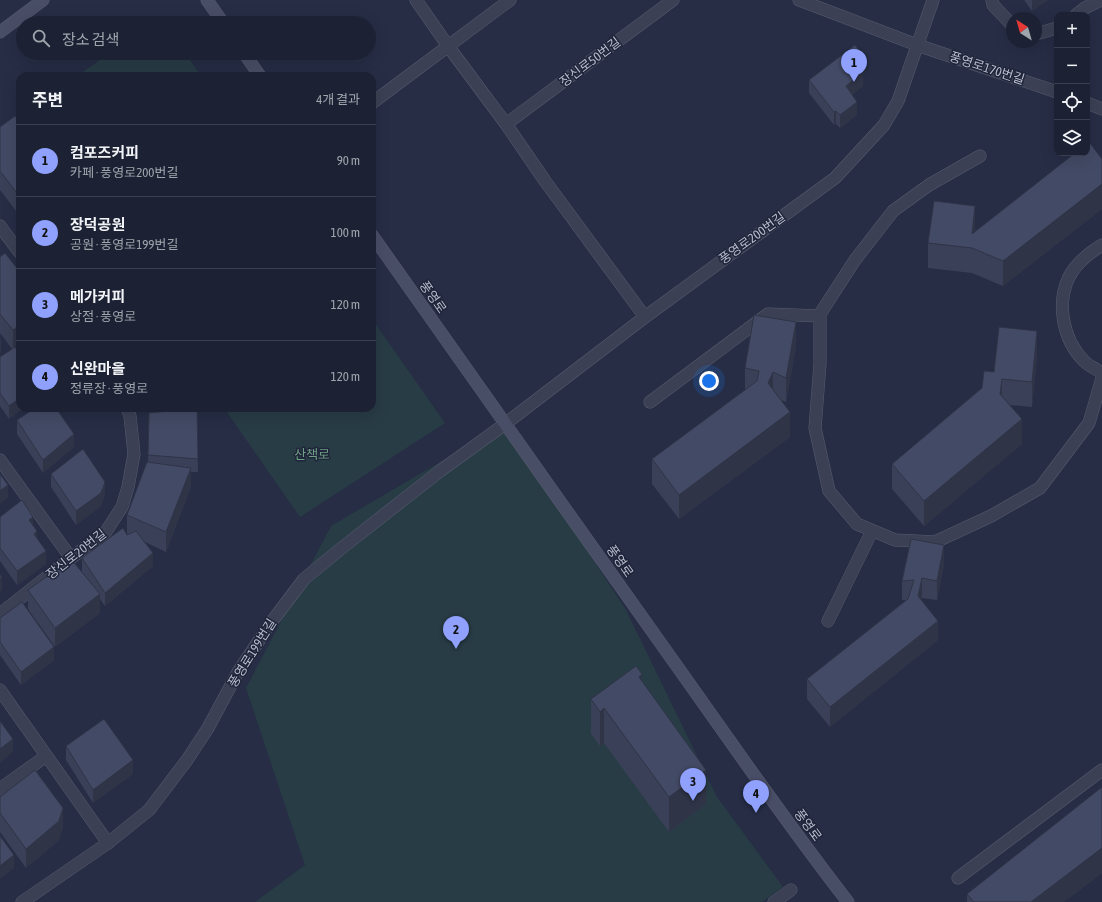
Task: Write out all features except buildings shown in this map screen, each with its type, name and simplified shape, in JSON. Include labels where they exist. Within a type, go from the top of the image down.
[{"type":"main road","points":[[22,16],[43,0]]},
{"type":"main road","points":[[207,0],[218,16]]},
{"type":"main road","points":[[0,32],[16,20]]},
{"type":"main road","points":[[249,60],[257,72]]},
{"type":"main road","name":"풍영로","points":[[376,241],[812,855],[848,902]]},
{"type":"street","points":[[416,0],[645,317]]},
{"type":"street","points":[[376,100],[510,0]]},
{"type":"street","name":"장신로50번길","points":[[506,124],[673,0]]},
{"type":"street","points":[[799,0],[917,45]]},
{"type":"street","name":"풍영로200번길","points":[[505,424],[645,317],[835,178],[884,125],[898,102],[933,0]]},
{"type":"street","points":[[992,0],[993,5],[1006,19]]},
{"type":"street","points":[[1080,12],[1101,0]]},
{"type":"street","points":[[1042,32],[1054,29]]},
{"type":"street","name":"풍영로170번길","points":[[917,45],[1054,91]]},
{"type":"street","points":[[1090,104],[1102,109]]},
{"type":"street","points":[[980,156],[929,185],[893,211],[855,260],[820,316],[820,364],[815,428],[829,491],[857,524],[895,540],[934,542],[991,516],[1040,488],[1089,423],[1102,378]]},
{"type":"street","points":[[0,226],[16,248]]},
{"type":"street","points":[[1102,245],[1083,259],[1069,277],[1062,299],[1063,322],[1070,343],[1084,361],[1102,373]]},
{"type":"street","points":[[650,402],[768,314],[820,316]]},
{"type":"street","name":"장신로20번길","points":[[0,614],[105,533],[122,507],[128,486],[134,454],[128,412]]},
{"type":"street","name":"풍영로199번길","points":[[22,902],[108,843],[150,810],[188,760],[208,728],[238,672],[270,624],[304,579],[440,471],[505,424]]},
{"type":"street","points":[[0,460],[71,558]]},
{"type":"street","points":[[828,621],[872,531]]},
{"type":"street","points":[[0,690],[108,843]]},
{"type":"street","points":[[0,789],[46,756]]},
{"type":"street","points":[[958,878],[1102,770]]},
{"type":"street","points":[[774,902],[791,890]]},
{"type":"green space","points":[[100,60],[190,60],[198,72],[83,72]]},
{"type":"green space","name":"산책로","points":[[376,325],[445,423],[300,517],[227,412],[376,412]]},
{"type":"green space","points":[[505,424],[626,610],[717,797],[783,887],[762,902],[255,902],[305,865],[246,688],[331,526]]},
{"type":"place","name":"컴포즈커피","points":[[854,82]]},
{"type":"place","name":"장덕공원","points":[[456,649]]},
{"type":"place","name":"메가커피","points":[[693,801]]},
{"type":"place","name":"신완마을","points":[[756,813]]}]
